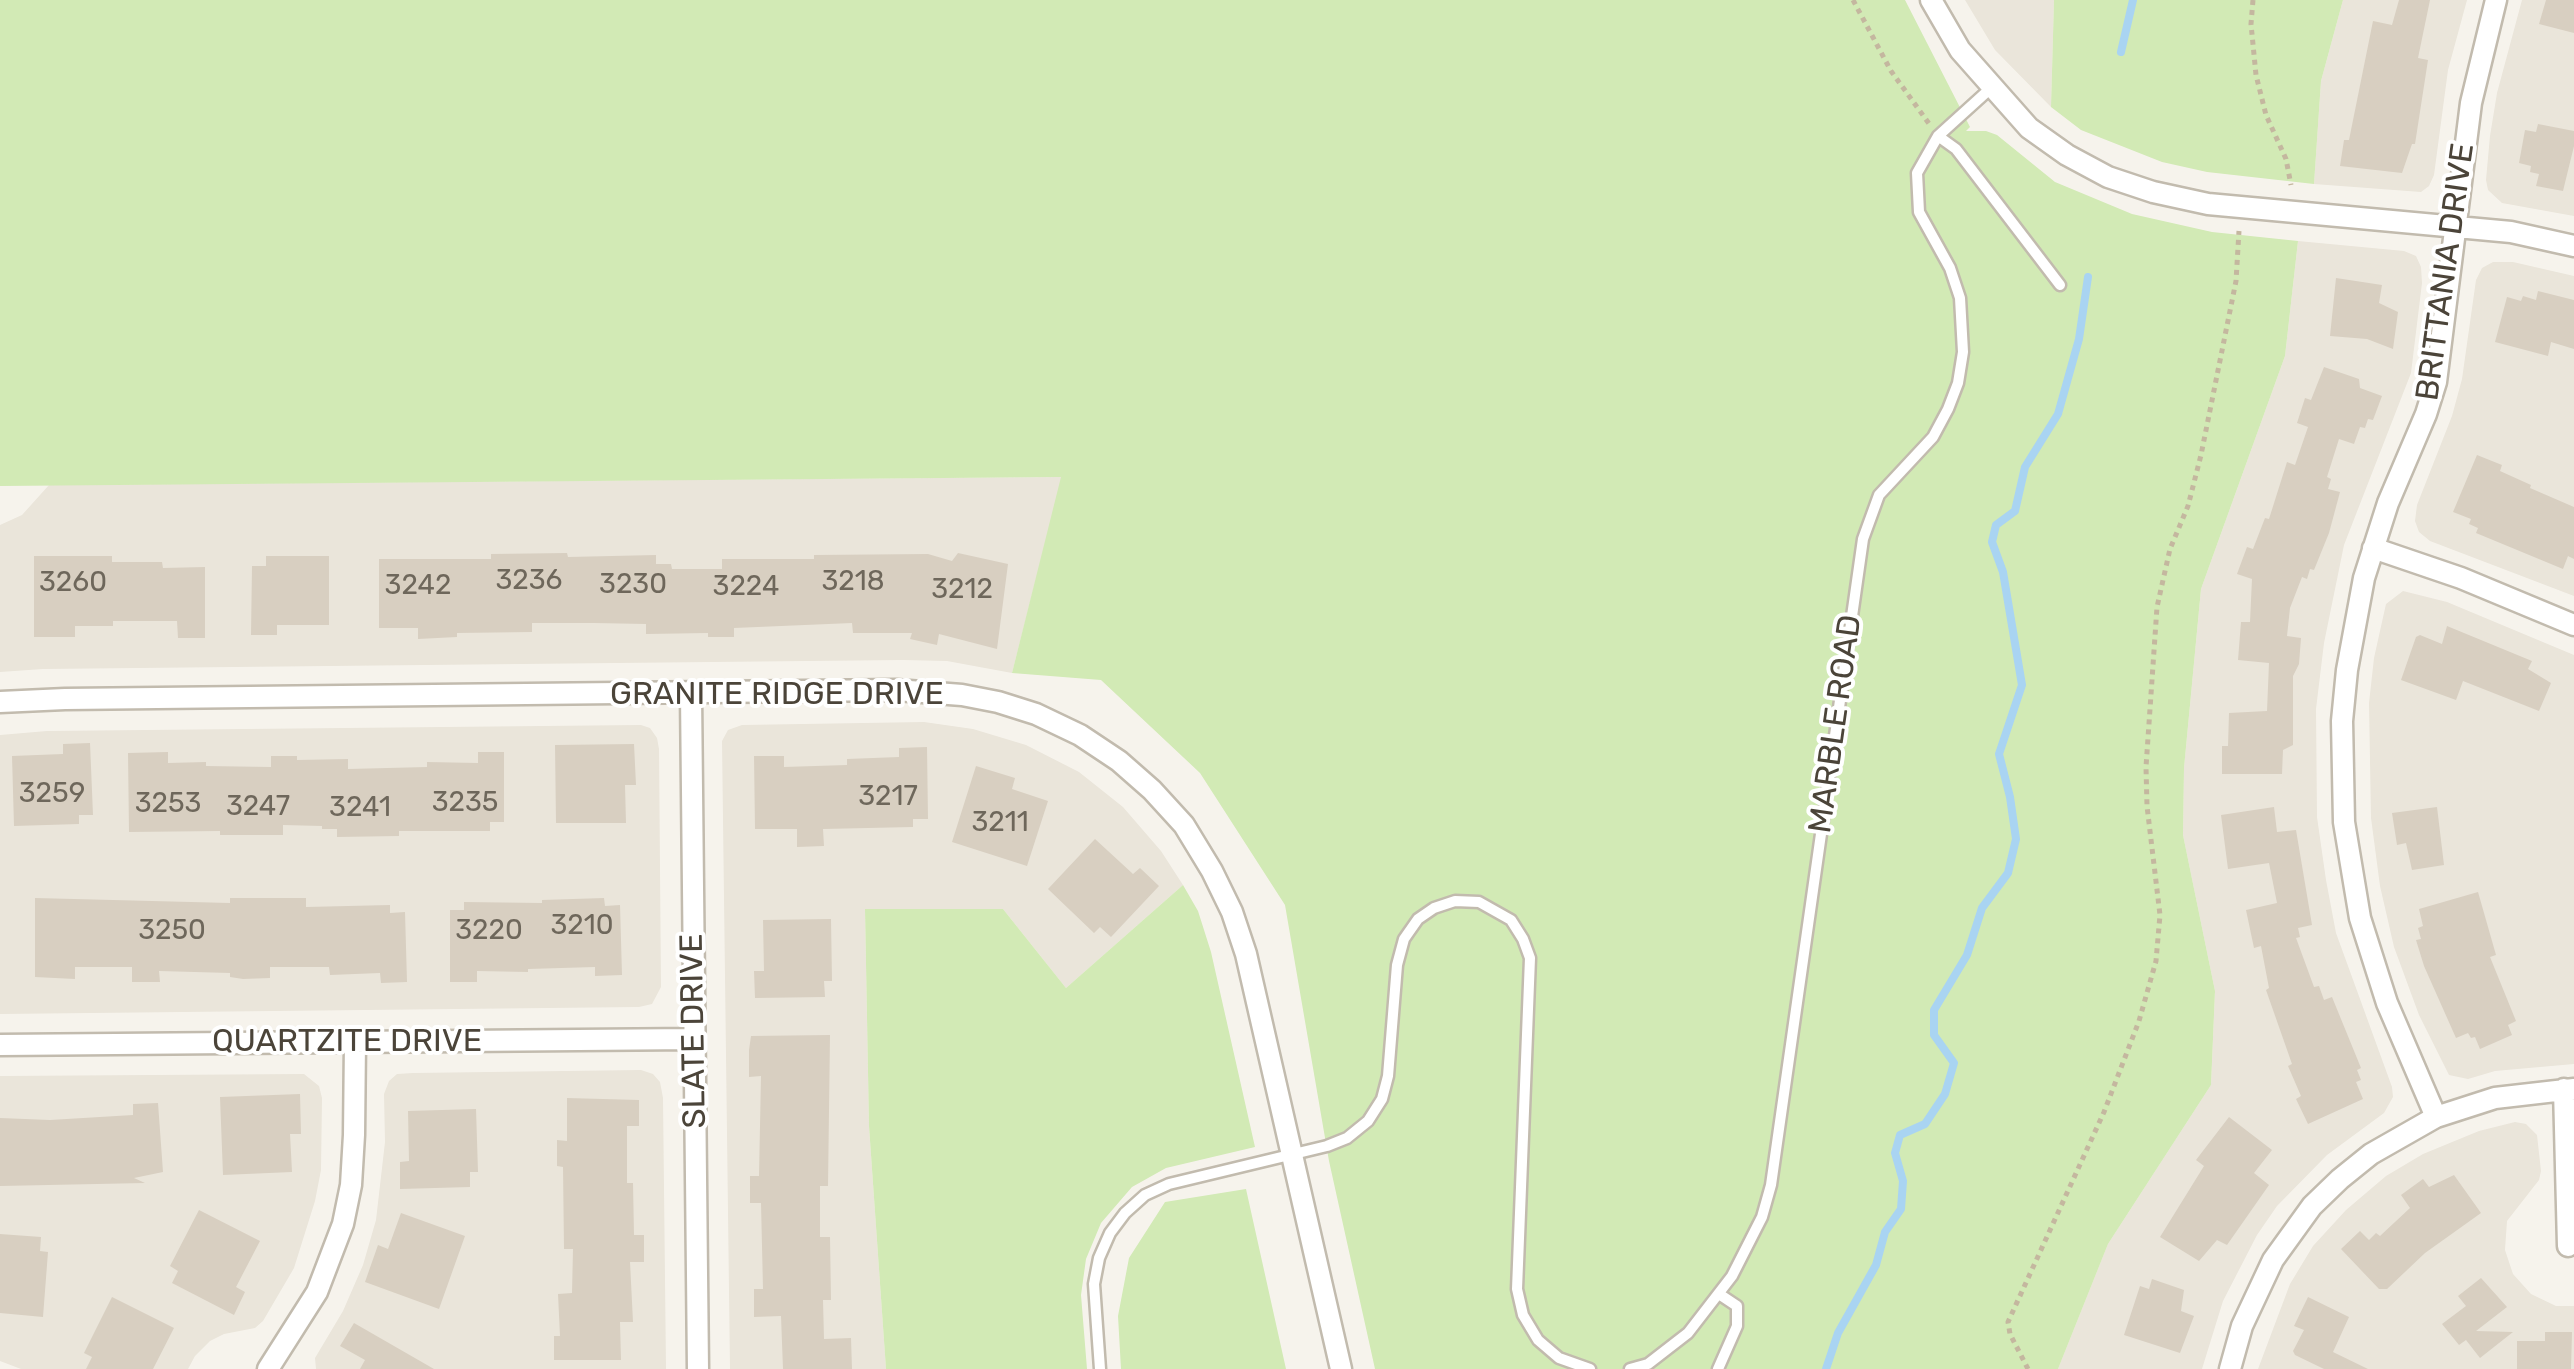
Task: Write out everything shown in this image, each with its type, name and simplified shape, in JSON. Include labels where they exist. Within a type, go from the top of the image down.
[{"type":"street","points":[[1931,0],[1960,50],[2029,128],[2066,155],[2108,176],[2153,192],[2208,204],[2511,232],[2574,246]]},
{"type":"street","name":"BRITTANIA DRIVE","points":[[2436,1118],[2371,960],[2360,918],[2344,822],[2342,721],[2355,614],[2373,548],[2436,382],[2470,103],[2496,0]]},
{"type":"street","points":[[2373,548],[2462,578],[2574,625]]},
{"type":"street","name":"GRANITE RIDGE DRIVE","points":[[0,702],[896,690],[962,695],[1036,714],[1080,735],[1119,761],[1184,826],[1232,912],[1246,954],[1341,1369]]},
{"type":"street","name":"SLATE DRIVE","points":[[692,694],[698,1369]]},
{"type":"street","name":"QUARTZITE DRIVE","points":[[0,1044],[694,1039]]},
{"type":"street","points":[[268,1369],[316,1292],[343,1224],[351,1185],[355,1042]]},
{"type":"street","points":[[2230,1369],[2256,1292],[2290,1233],[2312,1206],[2371,1154],[2436,1118],[2495,1098],[2569,1089],[2568,1246]]},
{"type":"lane","name":"MARBLE ROAD","points":[[1630,1369],[1648,1364],[1669,1351],[1719,1294],[1750,1246],[1771,1185],[1863,538],[1879,494],[1933,437],[1958,383],[1963,352],[1960,298],[1950,268],[1919,212],[1917,173],[1938,136],[1991,88]]},
{"type":"lane","points":[[1938,136],[1956,149],[2060,285]]},
{"type":"lane","points":[[1100,1369],[1094,1284],[1099,1258],[1125,1213],[1145,1195],[1169,1184],[1293,1156],[1347,1138],[1368,1121],[1382,1100],[1388,1076],[1397,965],[1404,939],[1418,920],[1434,908],[1455,901],[1478,902],[1511,920],[1530,958],[1517,1289],[1523,1315],[1538,1340],[1558,1358],[1590,1369]]},
{"type":"lane","points":[[1718,1369],[1737,1326],[1737,1306],[1719,1294]]},
{"type":"path","points":[[1853,0],[1890,71],[1938,136]]},
{"type":"path","points":[[2253,0],[2250,24],[2256,74],[2266,116],[2286,159],[2291,185]]},
{"type":"path","points":[[2028,1369],[2008,1322],[2104,1112],[2139,1020],[2156,960],[2160,915],[2146,767],[2156,607],[2200,455],[2236,281],[2240,231]]},
{"type":"shaded area","points":[[1965,0],[2054,0],[2051,107],[1995,50]]},
{"type":"shaded area","points":[[2343,0],[2467,0],[2448,70],[2434,175],[2421,192],[2314,184],[2321,81]]},
{"type":"shaded area","points":[[2522,0],[2574,0],[2574,216],[2502,203],[2488,190],[2497,93]]},
{"type":"shaded area","points":[[2298,241],[2404,251],[2416,256],[2421,267],[2411,373],[2344,545],[2324,643],[2316,709],[2317,817],[2336,933],[2393,1097],[2384,1113],[2327,1155],[2277,1206],[2257,1235],[2223,1301],[2202,1369],[2058,1369],[2108,1244],[2211,1085],[2215,991],[2183,835],[2184,768],[2201,589],[2285,356]]},
{"type":"shaded area","points":[[2493,262],[2513,262],[2574,276],[2574,596],[2430,541],[2419,532],[2415,521],[2417,505],[2452,416],[2462,379],[2476,280],[2482,268]]},
{"type":"shaded area","points":[[1062,477],[1012,673],[947,661],[903,660],[0,672],[0,525],[22,515],[49,485]]},
{"type":"shaded area","points":[[2403,591],[2447,602],[2574,655],[2574,1064],[2495,1071],[2468,1079],[2449,1075],[2419,1015],[2394,947],[2380,886],[2371,818],[2369,703],[2386,604]]},
{"type":"shaded area","points":[[924,722],[973,729],[1026,745],[1079,772],[1123,807],[1161,851],[1183,885],[1066,988],[1003,909],[865,910],[869,1126],[886,1369],[730,1369],[722,741],[728,730],[742,725]]},
{"type":"shaded area","points":[[641,725],[650,728],[659,749],[661,987],[652,1004],[0,1014],[0,735],[47,731]]},
{"type":"shaded area","points":[[641,1070],[653,1074],[660,1082],[663,1098],[666,1369],[316,1369],[315,1358],[343,1311],[363,1265],[376,1220],[385,1142],[384,1094],[389,1081],[397,1074],[413,1073]]},
{"type":"shaded area","points":[[304,1074],[319,1086],[322,1098],[321,1170],[294,1268],[263,1321],[255,1328],[210,1341],[188,1369],[21,1369],[0,1361],[0,1076]]},
{"type":"shaded area","points":[[2515,1122],[2526,1124],[2537,1135],[2541,1171],[2539,1180],[2507,1221],[2505,1250],[2513,1274],[2531,1294],[2556,1306],[2574,1306],[2574,1369],[2258,1369],[2290,1284],[2313,1246],[2346,1210],[2386,1176],[2423,1154],[2479,1131]]},
{"type":"green space","points":[[0,0],[1905,0],[1970,127],[1966,131],[1997,135],[2055,182],[2132,214],[2212,232],[2298,241],[2285,356],[2201,589],[2184,768],[2183,835],[2215,991],[2211,1085],[2108,1244],[2058,1369],[1375,1369],[1329,1161],[1285,905],[1200,773],[1101,680],[1012,673],[1061,477],[0,486]]},
{"type":"green space","points":[[2054,0],[2343,0],[2321,81],[2314,184],[2207,172],[2162,162],[2081,130],[2051,107]]},
{"type":"green space","points":[[1183,885],[1198,911],[1211,952],[1255,1147],[1166,1168],[1132,1187],[1101,1223],[1086,1259],[1081,1295],[1087,1369],[886,1369],[869,1126],[865,909],[1003,909],[1066,988]]},
{"type":"green space","points":[[1246,1189],[1286,1369],[1121,1369],[1118,1316],[1129,1258],[1165,1202]]},
{"type":"building","points":[[2399,0],[2430,0],[2418,58],[2428,60],[2415,144],[2402,173],[2340,166],[2344,140],[2349,140],[2373,21],[2392,25]]},
{"type":"building","points":[[2546,0],[2574,0],[2574,33],[2539,24]]},
{"type":"building","points":[[2538,124],[2574,131],[2563,191],[2536,186],[2539,174],[2530,172],[2531,166],[2519,163],[2525,130],[2536,132]]},
{"type":"building","points":[[2336,278],[2382,285],[2379,303],[2398,312],[2393,349],[2367,339],[2330,336]]},
{"type":"building","points":[[2538,291],[2574,300],[2574,349],[2551,342],[2548,356],[2495,342],[2507,297],[2536,300]]},
{"type":"building","points":[[2324,367],[2359,379],[2360,388],[2382,396],[2373,420],[2368,419],[2365,428],[2360,427],[2354,444],[2339,439],[2327,477],[2331,479],[2328,489],[2340,492],[2329,533],[2314,570],[2310,569],[2307,579],[2302,577],[2290,608],[2287,636],[2301,638],[2299,664],[2293,676],[2293,745],[2283,750],[2282,774],[2222,774],[2222,746],[2228,746],[2229,713],[2267,711],[2269,663],[2238,660],[2241,622],[2250,622],[2252,579],[2237,574],[2247,547],[2253,549],[2265,518],[2269,519],[2287,462],[2295,465],[2308,427],[2297,423],[2305,398],[2311,400]]},
{"type":"building","points":[[2477,455],[2502,465],[2500,471],[2531,485],[2530,488],[2574,507],[2574,559],[2568,556],[2563,569],[2476,533],[2478,528],[2469,524],[2471,519],[2453,512]]},
{"type":"building","points":[[567,553],[568,557],[656,555],[656,564],[671,564],[672,569],[722,569],[722,559],[814,559],[814,555],[928,554],[952,561],[958,553],[1008,564],[997,649],[939,634],[937,645],[910,639],[912,633],[853,633],[852,623],[734,628],[734,637],[708,637],[708,633],[646,634],[646,624],[532,623],[532,632],[457,633],[457,637],[418,639],[418,628],[379,628],[379,559],[491,559],[491,554]]},
{"type":"building","points":[[34,556],[112,556],[112,562],[162,562],[163,568],[205,567],[205,638],[178,638],[177,621],[113,621],[113,626],[75,626],[75,637],[34,637]]},
{"type":"building","points":[[266,556],[329,556],[329,625],[277,625],[277,635],[251,635],[252,566],[266,566]]},
{"type":"building","points":[[2447,626],[2532,661],[2528,669],[2551,683],[2539,711],[2463,681],[2456,700],[2401,680],[2416,637],[2442,644]]},
{"type":"building","points":[[90,743],[93,815],[79,815],[79,824],[14,826],[12,756],[63,754],[63,744]]},
{"type":"building","points":[[634,744],[636,785],[625,785],[626,823],[556,823],[555,745]]},
{"type":"building","points":[[927,747],[928,819],[913,819],[913,827],[823,829],[824,846],[797,847],[797,829],[755,829],[754,756],[784,756],[784,767],[847,765],[847,759],[899,757],[899,748]]},
{"type":"building","points":[[168,752],[168,763],[271,767],[271,756],[297,756],[297,760],[348,759],[348,769],[427,767],[427,762],[478,763],[478,752],[504,752],[504,822],[490,822],[490,831],[399,831],[399,836],[337,837],[337,829],[283,825],[283,835],[129,832],[128,753]]},
{"type":"building","points":[[976,766],[1015,778],[1012,789],[1048,801],[1027,866],[952,842]]},
{"type":"building","points":[[2274,807],[2277,832],[2296,830],[2312,925],[2298,928],[2300,937],[2296,938],[2314,987],[2319,986],[2324,1000],[2332,997],[2361,1068],[2357,1070],[2361,1080],[2356,1082],[2363,1099],[2308,1124],[2296,1099],[2301,1096],[2266,990],[2269,988],[2261,946],[2254,948],[2246,910],[2277,903],[2269,863],[2228,869],[2221,815]]},
{"type":"building","points":[[2437,807],[2444,865],[2412,870],[2406,843],[2397,845],[2392,813]]},
{"type":"building","points":[[1095,839],[1133,874],[1140,868],[1159,886],[1111,937],[1100,927],[1094,933],[1048,889]]},
{"type":"building","points":[[2478,892],[2496,955],[2490,957],[2516,1021],[2508,1025],[2512,1035],[2480,1049],[2475,1037],[2468,1033],[2456,1038],[2416,940],[2421,939],[2418,928],[2423,926],[2419,909]]},
{"type":"building","points":[[35,898],[230,903],[230,898],[306,898],[306,907],[390,905],[390,913],[405,912],[407,982],[381,983],[380,973],[330,975],[329,967],[270,967],[270,978],[243,979],[230,977],[230,973],[159,971],[160,982],[132,982],[132,967],[75,967],[75,979],[35,977]]},
{"type":"building","points":[[604,898],[605,906],[620,905],[622,975],[595,976],[595,967],[477,971],[477,982],[450,982],[450,910],[464,910],[464,902],[542,903]]},
{"type":"building","points":[[831,919],[832,981],[824,981],[825,997],[755,998],[754,971],[764,971],[763,920]]},
{"type":"building","points":[[830,1035],[828,1186],[820,1186],[820,1237],[830,1237],[831,1300],[823,1300],[824,1339],[851,1338],[852,1369],[783,1369],[781,1316],[754,1317],[754,1289],[763,1289],[761,1203],[750,1203],[750,1176],[759,1176],[761,1076],[749,1077],[749,1050],[751,1036]]},
{"type":"building","points":[[300,1094],[301,1134],[290,1134],[292,1172],[223,1175],[220,1097]]},
{"type":"building","points":[[567,1098],[639,1100],[639,1126],[627,1126],[627,1183],[633,1183],[634,1235],[644,1235],[644,1262],[630,1262],[633,1322],[620,1322],[621,1360],[554,1360],[554,1336],[560,1336],[558,1294],[572,1293],[573,1249],[564,1249],[563,1167],[557,1166],[557,1140],[567,1141]]},
{"type":"building","points":[[158,1103],[163,1172],[134,1178],[145,1183],[0,1186],[0,1118],[50,1120],[133,1115],[133,1104]]},
{"type":"building","points":[[476,1109],[478,1172],[470,1172],[470,1187],[400,1189],[400,1162],[409,1161],[408,1111]]},
{"type":"building","points":[[2229,1117],[2272,1150],[2254,1173],[2269,1185],[2227,1245],[2217,1240],[2199,1261],[2160,1237],[2204,1166],[2196,1160]]},
{"type":"building","points":[[2454,1175],[2481,1213],[2425,1253],[2387,1289],[2379,1289],[2341,1249],[2360,1231],[2369,1240],[2376,1233],[2380,1236],[2410,1208],[2401,1195],[2423,1179],[2429,1187]]},
{"type":"building","points":[[199,1210],[260,1241],[236,1287],[245,1292],[234,1315],[172,1283],[178,1271],[170,1266]]},
{"type":"building","points":[[401,1213],[465,1236],[439,1309],[365,1282],[378,1245],[388,1249]]},
{"type":"building","points":[[0,1234],[41,1237],[40,1251],[48,1252],[43,1317],[0,1313]]},
{"type":"building","points":[[2481,1278],[2507,1307],[2476,1331],[2513,1332],[2480,1358],[2466,1340],[2459,1345],[2442,1324],[2466,1306],[2458,1296]]},
{"type":"building","points":[[2152,1279],[2184,1290],[2181,1311],[2194,1316],[2180,1353],[2124,1335],[2140,1286],[2149,1289]]},
{"type":"building","points":[[112,1297],[174,1328],[153,1369],[86,1369],[92,1357],[84,1353]]},
{"type":"building","points":[[2308,1297],[2349,1317],[2333,1352],[2368,1369],[2324,1369],[2295,1355],[2293,1351],[2304,1330],[2294,1326]]},
{"type":"building","points":[[354,1323],[434,1369],[360,1369],[365,1360],[340,1346]]},
{"type":"building","points":[[2545,1332],[2572,1332],[2571,1369],[2517,1369],[2517,1341],[2545,1341]]},
{"type":"waterway","points":[[2121,52],[2133,0]]},
{"type":"waterway","points":[[1826,1369],[1838,1333],[1876,1265],[1885,1232],[1901,1209],[1903,1181],[1895,1153],[1900,1135],[1925,1124],[1945,1094],[1954,1063],[1934,1035],[1934,1010],[1967,955],[1982,908],[2008,873],[2016,839],[1999,754],[2022,685],[2003,572],[1992,542],[1996,525],[2015,511],[2025,467],[2058,414],[2079,339],[2088,277]]}]
